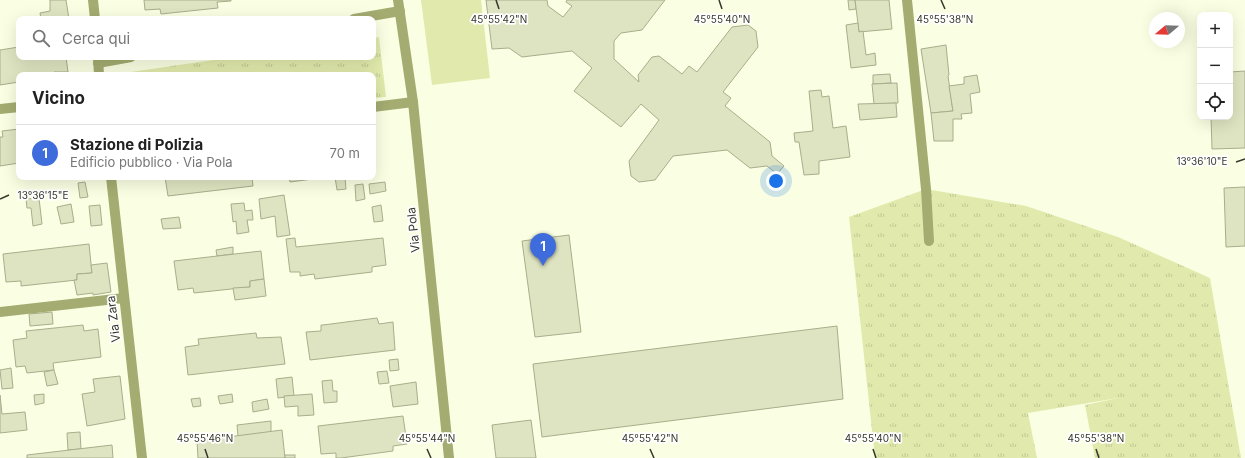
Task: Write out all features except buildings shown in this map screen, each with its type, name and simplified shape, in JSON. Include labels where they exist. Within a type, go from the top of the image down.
[{"type":"street","points":[[93,0],[95,16]]},
{"type":"street","name":"Via Pola","points":[[398,0],[413,102],[449,458]]},
{"type":"street","points":[[906,0],[926,189],[929,241]]},
{"type":"street","points":[[371,16],[400,11]]},
{"type":"street","points":[[98,60],[99,72]]},
{"type":"street","points":[[376,106],[413,102]]},
{"type":"street","points":[[0,109],[16,107]]},
{"type":"street","name":"Via Zara","points":[[111,180],[142,458]]},
{"type":"street","points":[[0,312],[124,298]]},
{"type":"green space","points":[[421,0],[481,0],[490,78],[432,85]]},
{"type":"green space","points":[[379,37],[386,97],[376,98],[376,72],[131,72],[213,60],[376,60],[376,38]]},
{"type":"green space","points":[[926,189],[1026,206],[1118,237],[1210,278],[1241,458],[1095,458],[1085,405],[1118,398],[1028,413],[1037,458],[875,458],[849,217]]},
{"type":"place","name":"Stazione di Polizia","points":[[543,266]]}]
